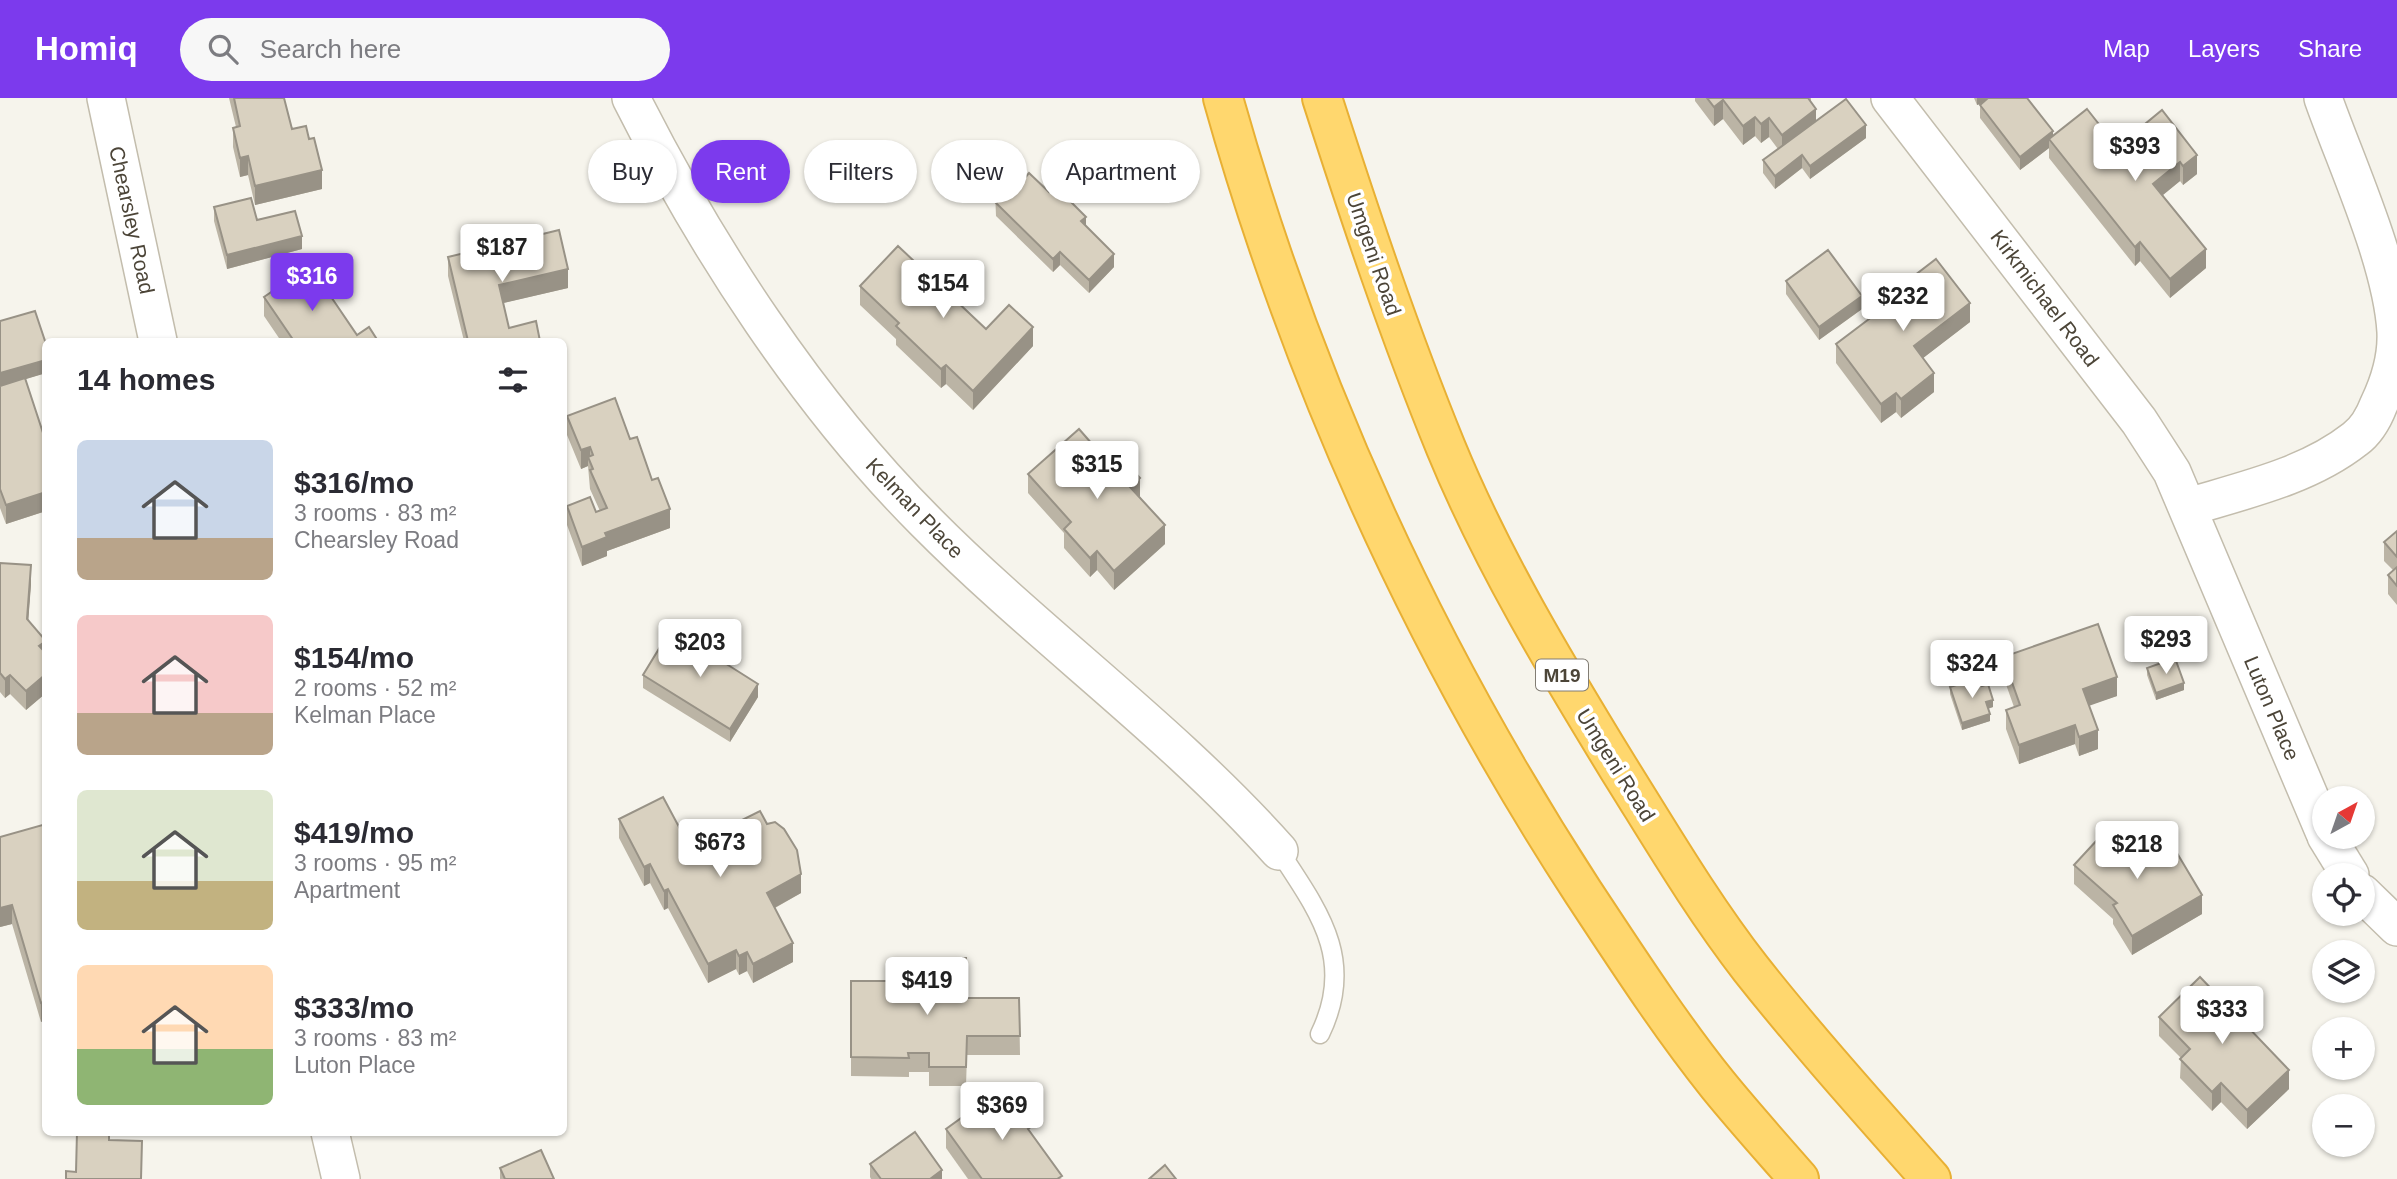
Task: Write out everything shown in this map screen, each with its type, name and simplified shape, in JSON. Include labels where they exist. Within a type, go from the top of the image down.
[{"type":"highway","points":[[1223,98],[1300,339],[1349,460],[1408,588],[1488,740],[1633,968],[1717,1083],[1799,1179]]},
{"type":"highway","name":"Umgeni Road","points":[[1322,98],[1381,279],[1447,450],[1501,563],[1571,691],[1660,835],[1749,966],[1839,1076],[1931,1179]]},
{"type":"street","name":"Chearsley Road","points":[[106,98],[157,338]]},
{"type":"street","name":"Kelman Place","points":[[631,98],[666,167],[722,258],[818,396],[871,464],[981,575],[1239,806],[1279,851]]},
{"type":"street","name":"Kirkmichael Road","points":[[1890,98],[2139,421],[2172,472],[2188,507]]},
{"type":"street","points":[[2188,507],[2275,481],[2325,460],[2358,438],[2374,416],[2386,389],[2396,334],[2386,272],[2323,98]]},
{"type":"street","name":"Luton Place","points":[[2188,507],[2312,802]]},
{"type":"street","points":[[2375,906],[2397,927]]},
{"type":"street","points":[[331,1136],[341,1179]]},
{"type":"lane","points":[[1279,851],[1328,932],[1337,987],[1321,1034]]},
{"type":"building","points":[[234,98],[284,98],[292,129],[306,126],[309,139],[314,138],[322,170],[255,186],[248,156],[240,158],[233,128],[240,126]]},
{"type":"building","points":[[1707,98],[1808,98],[1816,109],[1782,135],[1769,118],[1761,124],[1755,117],[1743,126],[1723,100],[1714,107]]},
{"type":"building","points":[[1988,98],[2027,98],[2053,131],[2020,157],[1980,105]]},
{"type":"building","points":[[1846,99],[1866,125],[1810,166],[1802,155],[1775,176],[1763,160]]},
{"type":"building","points":[[2087,109],[2117,147],[2162,110],[2197,155],[2183,166],[2180,162],[2153,184],[2206,249],[2170,279],[2140,242],[2135,247],[2049,139]]},
{"type":"building","points":[[1029,173],[1041,184],[1041,203],[1072,203],[1086,217],[1081,221],[1114,254],[1089,280],[1060,252],[1053,259],[996,203],[1027,203]]},
{"type":"building","points":[[251,198],[257,220],[295,211],[302,236],[227,255],[214,207]]},
{"type":"building","points":[[559,230],[568,269],[499,285],[509,328],[536,321],[539,338],[467,338],[448,257]]},
{"type":"building","points":[[898,246],[986,329],[1009,305],[1033,327],[973,391],[946,365],[941,369],[896,326],[899,323],[860,286]]},
{"type":"building","points":[[1828,250],[1862,296],[1819,327],[1786,281]]},
{"type":"building","points":[[1936,259],[1970,303],[1914,346],[1934,373],[1901,399],[1896,393],[1881,404],[1836,344],[1881,310],[1876,305]]},
{"type":"building","points":[[305,269],[318,288],[323,285],[357,335],[369,327],[376,338],[292,338],[264,297]]},
{"type":"building","points":[[35,311],[44,338],[42,361],[0,373],[0,321]]},
{"type":"building","points":[[25,378],[42,430],[42,493],[6,505],[0,489],[0,386]]},
{"type":"building","points":[[615,398],[630,439],[637,437],[652,480],[658,478],[670,509],[605,533],[607,537],[582,547],[567,506],[590,497],[596,512],[607,508],[590,470],[593,469],[588,457],[593,455],[590,447],[581,450],[567,416]]},
{"type":"building","points":[[1079,429],[1113,468],[1123,460],[1140,478],[1130,487],[1165,525],[1114,571],[1097,551],[1090,558],[1064,529],[1071,522],[1028,474]]},
{"type":"building","points":[[2397,531],[2397,557],[2384,542]]},
{"type":"building","points":[[0,563],[31,565],[27,619],[42,636],[42,644],[39,646],[42,649],[42,677],[26,691],[10,675],[5,679],[0,673]]},
{"type":"building","points":[[2397,567],[2397,586],[2388,575]]},
{"type":"building","points":[[2098,624],[2117,677],[2083,689],[2098,730],[2079,737],[2075,725],[2019,745],[2006,710],[2020,705],[2003,657]]},
{"type":"building","points":[[671,629],[758,684],[730,729],[643,675]]},
{"type":"building","points":[[2175,658],[2184,683],[2156,693],[2147,668]]},
{"type":"building","points":[[1979,678],[1982,686],[1988,684],[1993,700],[1986,702],[1990,714],[1962,723],[1950,687]]},
{"type":"building","points":[[663,797],[687,842],[711,830],[714,834],[760,811],[767,824],[775,822],[784,829],[797,850],[801,874],[767,893],[793,943],[753,964],[747,952],[739,956],[736,950],[708,964],[668,889],[664,891],[650,864],[644,867],[619,819]]},
{"type":"building","points":[[42,825],[41,1003],[12,905],[0,908],[0,837]]},
{"type":"building","points":[[2111,825],[2156,865],[2177,853],[2202,895],[2132,936],[2113,905],[2117,903],[2074,865]]},
{"type":"building","points":[[929,958],[966,958],[967,998],[1019,998],[1020,1036],[967,1036],[966,1067],[929,1067],[929,1053],[908,1053],[909,1058],[851,1057],[851,981],[908,981],[908,992],[929,992]]},
{"type":"building","points":[[2200,977],[2289,1070],[2247,1110],[2221,1083],[2212,1092],[2180,1059],[2190,1049],[2159,1017]]},
{"type":"building","points":[[1004,1087],[1032,1126],[1028,1129],[1062,1176],[1057,1179],[982,1179],[946,1129]]},
{"type":"building","points":[[915,1132],[942,1170],[930,1179],[881,1179],[870,1164]]},
{"type":"building","points":[[77,1136],[109,1136],[109,1140],[142,1141],[141,1179],[66,1179],[66,1171],[76,1172]]},
{"type":"building","points":[[541,1150],[554,1179],[505,1179],[500,1168]]},
{"type":"building","points":[[1165,1165],[1176,1179],[1149,1179]]}]
